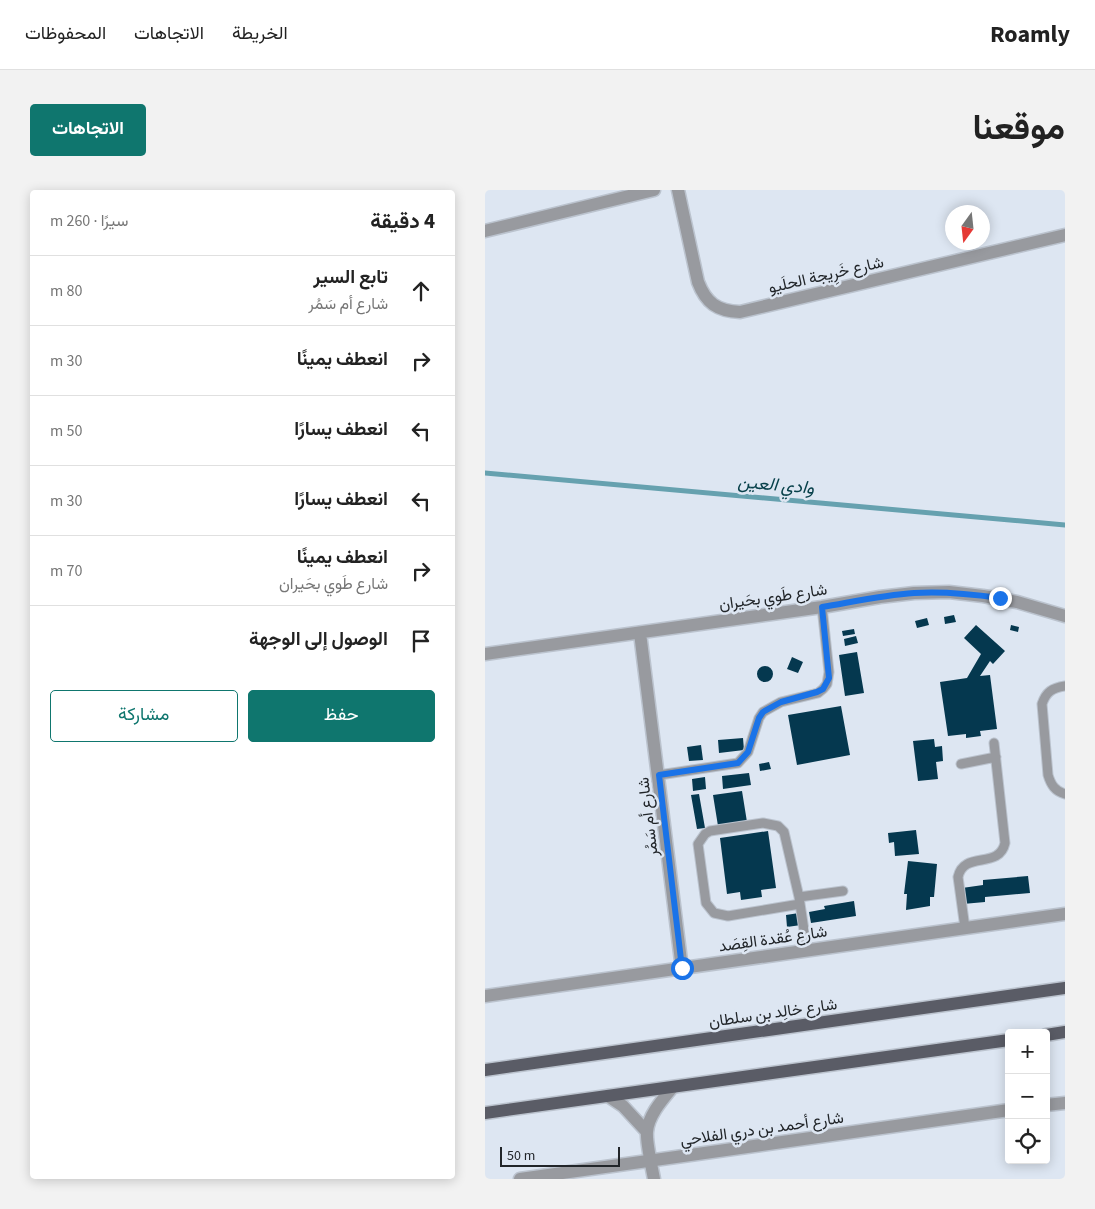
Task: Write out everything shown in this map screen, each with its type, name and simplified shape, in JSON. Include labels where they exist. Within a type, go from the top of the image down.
[{"type":"main road","name":"شارع خالِد بن سلطان","points":[[485,1070],[1065,988]]},
{"type":"main road","points":[[1050,1034],[1065,1032]]},
{"type":"main road","points":[[485,1114],[1005,1041]]},
{"type":"street","points":[[485,231],[654,190]]},
{"type":"street","name":"شارع خَرِيجة الحلَيو","points":[[677,190],[697,282],[709,301],[718,308],[729,311],[740,312],[1065,235]]},
{"type":"street","name":"شارع طَوي بحَيران","points":[[485,654],[822,607],[897,594],[949,592],[1000,598],[1065,616]]},
{"type":"street","name":"شارع أم سَمُر","points":[[640,633],[682,968]]},
{"type":"street","name":"شارع عُقدة القِصَد","points":[[485,996],[1065,914]]},
{"type":"street","points":[[654,1179],[647,1132],[653,1116],[672,1088]]},
{"type":"street","points":[[608,1096],[623,1106],[647,1132]]},
{"type":"street","points":[[1050,1104],[1065,1102]]},
{"type":"street","name":"شارع أحمد بن دري الفلاحي","points":[[520,1179],[1005,1111]]},
{"type":"lane","points":[[659,775],[738,763],[748,752],[759,718],[763,712],[781,702],[823,689],[829,678],[822,607]]},
{"type":"lane","points":[[1064,683],[1049,691],[1044,697],[1042,704],[1048,775],[1056,790],[1065,794]]},
{"type":"lane","points":[[965,928],[958,877],[959,871],[966,863],[991,859],[999,855],[1005,843],[994,743]]},
{"type":"lane","points":[[961,764],[996,757]]},
{"type":"lane","points":[[807,950],[799,901],[784,832],[778,826],[763,823],[710,831],[701,839],[699,851],[705,903],[715,913],[728,916],[799,901],[843,891]]},
{"type":"building","points":[[954,615],[956,622],[945,624],[944,617]]},
{"type":"building","points":[[927,618],[929,625],[917,628],[915,621]]},
{"type":"building","points":[[976,625],[1005,651],[993,664],[990,661],[980,676],[990,675],[997,729],[980,731],[981,736],[966,738],[966,734],[948,736],[940,682],[967,678],[981,654],[964,638]]},
{"type":"building","points":[[1011,625],[1019,627],[1018,632],[1010,630]]},
{"type":"building","points":[[854,629],[855,634],[843,636],[842,631]]},
{"type":"building","points":[[856,636],[858,643],[845,646],[844,639]]},
{"type":"building","points":[[857,652],[864,693],[845,696],[839,655]]},
{"type":"building","points":[[792,657],[803,662],[798,673],[787,669]]},
{"type":"building","points":[[762,666],[768,666],[773,671],[771,680],[762,682],[757,677],[757,671]]},
{"type":"building","points":[[841,706],[850,755],[797,765],[788,715]]},
{"type":"building","points":[[743,738],[744,750],[719,753],[718,740]]},
{"type":"building","points":[[934,739],[935,747],[942,746],[943,761],[936,762],[938,779],[918,781],[913,741]]},
{"type":"building","points":[[701,745],[703,760],[689,761],[687,747]]},
{"type":"building","points":[[769,762],[771,769],[760,771],[759,764]]},
{"type":"building","points":[[749,773],[751,785],[723,789],[722,776]]},
{"type":"building","points":[[705,777],[706,789],[693,791],[692,779]]},
{"type":"building","points":[[742,791],[747,822],[718,826],[713,795]]},
{"type":"building","points":[[699,794],[705,828],[697,829],[691,795]]},
{"type":"building","points":[[916,830],[919,854],[895,856],[894,842],[889,843],[888,833]]},
{"type":"building","points":[[768,831],[776,888],[761,890],[762,897],[741,900],[740,892],[727,894],[720,838]]},
{"type":"building","points":[[908,861],[937,864],[934,897],[930,897],[930,906],[906,910],[907,894],[904,894]]},
{"type":"building","points":[[1028,876],[1030,893],[985,897],[985,902],[963,904],[962,888],[983,885],[983,880]]},
{"type":"building","points":[[854,901],[856,916],[811,923],[809,912],[825,909],[824,906]]},
{"type":"building","points":[[799,913],[801,925],[787,927],[786,915]]},
{"type":"waterway","name":"وادي العين","points":[[485,473],[1065,525]]},
{"type":"route","points":[[682,968],[659,775],[722,767],[738,763],[748,752],[759,718],[763,712],[781,702],[823,689],[827,684],[829,672],[822,607],[897,594],[931,592],[949,592],[1000,598]]}]
